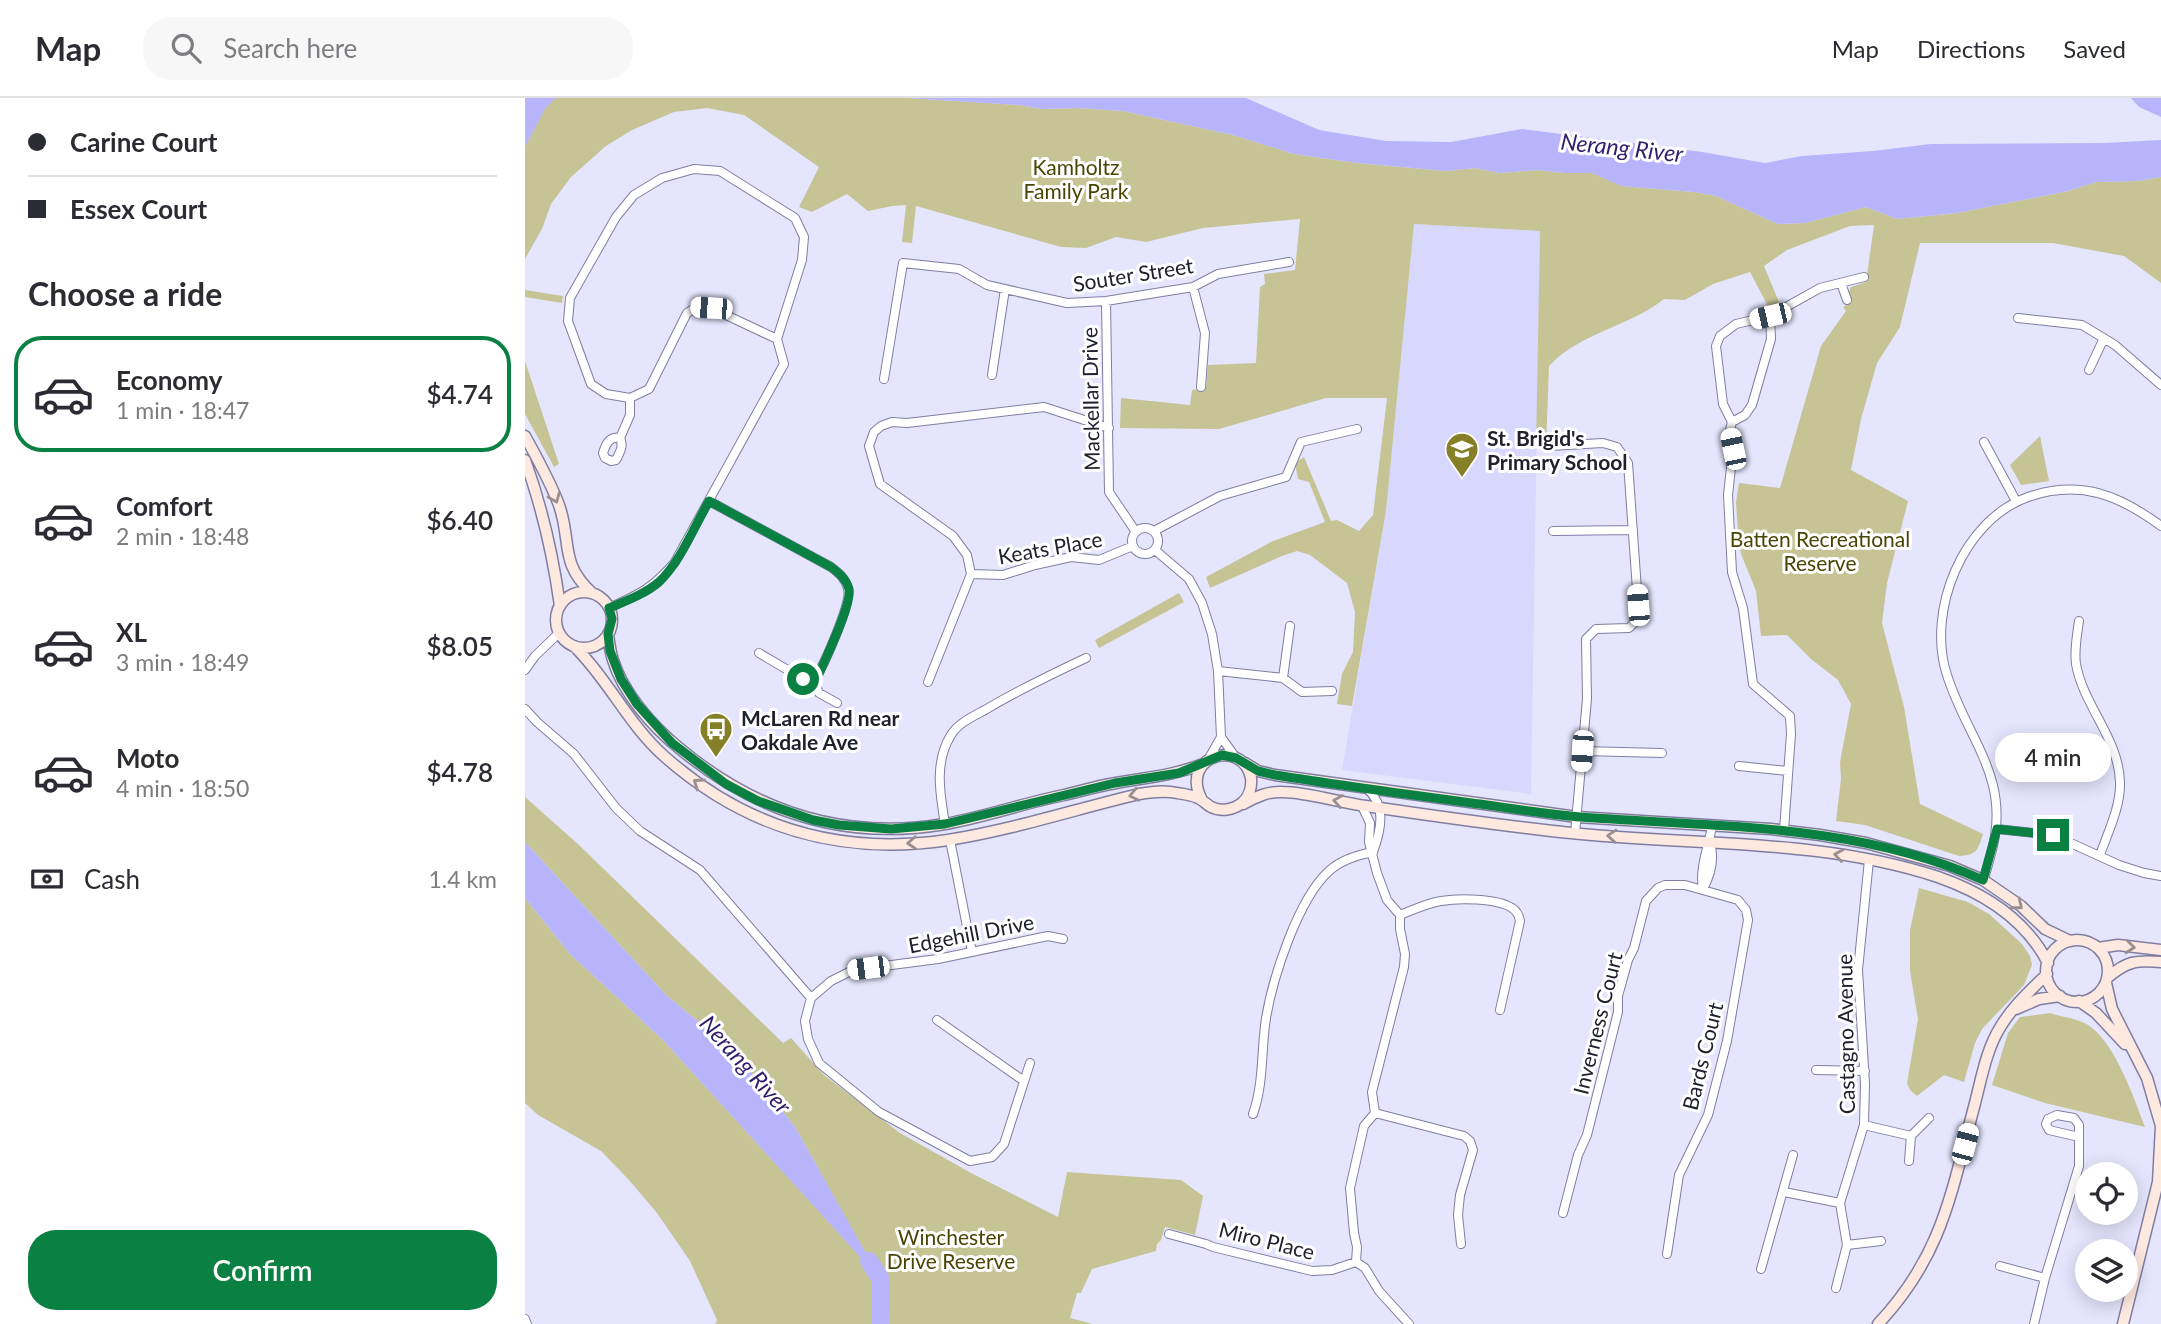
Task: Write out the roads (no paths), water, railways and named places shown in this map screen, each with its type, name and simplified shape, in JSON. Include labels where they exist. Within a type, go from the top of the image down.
[{"type":"main road","points":[[525,436],[558,502],[569,564],[581,583],[605,601],[609,608],[612,619],[608,634],[613,660],[637,704],[672,743],[726,784],[758,801],[787,812],[839,825],[891,829],[945,824],[1115,783],[1179,773],[1222,755],[1238,759],[1258,771],[1366,789],[1577,817],[1784,830],[1832,837],[1906,853],[1950,866],[1983,880],[2021,906],[2045,929],[2070,941],[2084,941],[2098,948],[2107,961],[2106,981],[2112,1009],[2147,1078],[2161,1126],[2161,1153],[2158,1182],[2123,1324]]},
{"type":"main road","points":[[525,460],[541,506],[560,606]]},
{"type":"main road","points":[[592,593],[574,594],[566,598],[560,606],[556,614],[556,624],[563,639],[574,646],[598,671],[618,703],[661,754],[689,778],[755,817],[790,830],[846,842],[913,844],[950,840],[1139,794],[1162,791],[1201,798]]},
{"type":"main road","points":[[574,646],[582,648],[597,645],[608,634]]},
{"type":"main road","points":[[1238,759],[1250,775],[1251,783],[1245,800],[1239,805]]},
{"type":"main road","points":[[1206,762],[1196,781],[1197,790],[1206,803],[1218,809],[1225,810],[1264,793],[1283,792],[1362,806],[1575,833],[1798,849],[1869,860],[1947,880],[1993,902],[2029,933],[2039,945],[2049,983],[2060,996],[2069,1000],[2079,1001],[2095,996],[2119,968],[2133,961],[2161,962]]},
{"type":"main road","points":[[1878,1324],[1911,1285],[1938,1234],[1949,1206],[1988,1055],[2000,1027],[2047,968],[2056,948],[2070,941]]},
{"type":"main road","points":[[2098,948],[2118,946],[2161,950]]},
{"type":"main road","points":[[2013,1010],[2039,999],[2060,996]]},
{"type":"main road","points":[[2079,1001],[2096,1013],[2134,1054]]},
{"type":"street","points":[[609,608],[658,582],[675,562],[784,364],[777,339],[802,260],[804,237],[795,218],[720,171],[694,169],[662,178],[634,195],[616,217],[570,298],[568,321],[591,384],[606,394],[630,398],[649,389],[687,313],[697,307],[711,308],[777,339]]},
{"type":"street","name":"Souter Street","points":[[884,379],[903,263],[959,269],[987,285],[1067,303],[1107,300],[1193,286],[1218,274],[1237,273],[1289,262]]},
{"type":"street","points":[[1784,830],[1790,716],[1753,684],[1743,608],[1732,572],[1728,495],[1733,449],[1730,434],[1732,422],[1723,404],[1716,346],[1720,336],[1736,324],[1770,316],[1821,288],[1864,277]]},
{"type":"street","points":[[1841,283],[1847,300]]},
{"type":"street","points":[[1193,286],[1205,333],[1201,387]]},
{"type":"street","points":[[992,375],[1005,289]]},
{"type":"street","name":"Mackellar Drive","points":[[1107,300],[1109,492],[1136,532]]},
{"type":"street","points":[[1732,422],[1745,415],[1752,405],[1771,339],[1770,316]]},
{"type":"street","points":[[2018,318],[2082,325],[2115,345],[2161,385]]},
{"type":"street","points":[[2089,370],[2103,338]]},
{"type":"street","points":[[620,438],[630,415],[630,398]]},
{"type":"street","points":[[928,682],[971,574],[967,555],[953,536],[880,484],[869,446],[874,432],[892,422],[907,423],[1044,407],[1108,428]]},
{"type":"street","points":[[1154,531],[1220,496],[1286,477],[1301,442],[1357,429]]},
{"type":"street","points":[[1984,442],[2016,501]]},
{"type":"street","points":[[1550,446],[1603,443],[1617,447],[1628,463],[1639,618],[1629,628],[1596,629],[1586,639],[1587,699],[1575,833]]},
{"type":"street","points":[[1983,880],[1997,829],[1997,799],[1991,772],[1946,673],[1942,650],[1944,611],[1953,577],[1963,554],[1985,525],[2016,501],[2038,494],[2073,489],[2107,494],[2137,508],[2161,526]]},
{"type":"street","points":[[709,501],[831,567],[842,575],[849,589],[849,599],[819,674],[812,679],[803,679],[759,653]]},
{"type":"street","points":[[1145,528],[1154,531],[1158,539],[1155,550],[1143,553],[1133,546],[1136,532],[1145,528]]},
{"type":"street","points":[[1553,531],[1633,530]]},
{"type":"street","name":"Keats Place","points":[[971,574],[1003,575],[1071,558],[1098,560],[1133,546]]},
{"type":"street","points":[[1155,550],[1189,579],[1202,603],[1212,634],[1218,671],[1221,737],[1206,762]]},
{"type":"street","points":[[2078,621],[2075,648],[2078,674],[2113,752],[2120,780],[2118,804],[2100,855]]},
{"type":"street","points":[[1283,678],[1290,626]]},
{"type":"street","points":[[525,670],[535,656],[559,633]]},
{"type":"street","points":[[945,824],[938,781],[945,746],[952,732],[964,722],[1023,688],[1086,658]]},
{"type":"street","points":[[1218,671],[1283,678],[1303,692],[1332,691]]},
{"type":"street","points":[[812,679],[820,693],[837,703]]},
{"type":"street","points":[[525,709],[574,754],[616,808],[640,831],[700,870],[811,999],[805,1021],[808,1039],[819,1063],[879,1112],[970,1161],[992,1157],[1004,1144],[1030,1063]]},
{"type":"street","points":[[1221,737],[1238,759]]},
{"type":"street","points":[[1582,751],[1662,753]]},
{"type":"street","points":[[1739,766],[1788,771]]},
{"type":"street","points":[[1366,789],[1373,794],[1381,808],[1377,842],[1373,852]]},
{"type":"street","points":[[1362,806],[1370,822],[1369,842],[1377,873],[1387,900],[1400,915],[1399,929],[1405,960],[1372,1092],[1375,1113],[1364,1126],[1350,1196],[1357,1247],[1356,1262],[1365,1268],[1379,1292],[1409,1324]]},
{"type":"street","points":[[1703,890],[1709,879],[1714,855],[1710,843],[1712,825]]},
{"type":"street","points":[[1997,829],[2053,835],[2119,865],[2161,876]]},
{"type":"street","points":[[950,840],[972,952]]},
{"type":"street","points":[[1254,1114],[1260,1096],[1266,1018],[1276,975],[1291,931],[1319,881],[1331,869],[1353,856],[1373,852]]},
{"type":"street","name":"Castagno Avenue","points":[[1836,1287],[1847,1245],[1840,1203],[1864,1125],[1865,1071],[1859,970],[1869,860]]},
{"type":"street","name":"Inverness Court","points":[[1563,1213],[1578,1155],[1587,1135],[1618,1012],[1618,996],[1646,901],[1653,892],[1665,885],[1685,885],[1703,890]]},
{"type":"street","name":"Bards Court","points":[[1667,1254],[1679,1175],[1708,1115],[1727,1041],[1748,920],[1746,910],[1738,900],[1703,890]]},
{"type":"street","points":[[1400,915],[1432,903],[1458,899],[1503,904],[1516,911],[1519,926],[1500,1010]]},
{"type":"street","name":"Edgehill Drive","points":[[811,999],[831,981],[853,970],[937,959],[1048,936],[1063,939]]},
{"type":"street","points":[[937,1020],[1024,1081]]},
{"type":"street","points":[[1816,1070],[1865,1071]]},
{"type":"street","points":[[1375,1113],[1464,1136],[1470,1141],[1473,1150],[1460,1195],[1458,1215],[1461,1244]]},
{"type":"street","points":[[1909,1161],[1910,1136],[1929,1118]]},
{"type":"street","points":[[1864,1125],[1910,1136]]},
{"type":"street","points":[[2033,1324],[2079,1166],[2079,1137]]},
{"type":"street","points":[[1761,1269],[1793,1155]]},
{"type":"street","points":[[1784,1192],[1840,1203]]},
{"type":"street","name":"Miro Place","points":[[1169,1234],[1304,1270],[1332,1270],[1356,1262]]},
{"type":"street","points":[[1847,1245],[1881,1241]]},
{"type":"street","points":[[2000,1266],[2045,1278]]},
{"type":"street","points":[[525,1319],[527,1324]]},
{"type":"water","points":[[525,98],[556,98],[546,107],[525,147]]},
{"type":"water","points":[[907,98],[1246,98],[1319,130],[1386,141],[1451,142],[1522,129],[1702,152],[1765,163],[1802,156],[1931,144],[2161,140],[2161,177],[2138,181],[2096,182],[2068,191],[1957,213],[1897,219],[1866,207],[1805,223],[1778,224],[1716,196],[1621,186],[1592,173],[1538,170],[1499,173],[1475,168],[1446,171],[1357,163],[1294,154],[1233,135],[1123,111],[1043,109]]},
{"type":"water","points":[[2131,98],[2161,98],[2161,117],[2139,107]]},
{"type":"water","points":[[525,842],[666,995],[735,1052],[795,1127],[881,1280],[662,1039],[570,954],[525,898]]},
{"type":"waterway","name":"Nerang River","points":[[869,1261],[881,1280],[880,1324]]},
{"type":"place","name":"St. Brigid's Primary School","points":[[1462,479]]},
{"type":"place","name":"McLaren Rd near Oakdale Ave","points":[[716,759]]},
{"type":"park label","name":"Kamholtz Family Park","points":[[1076,178]]},
{"type":"park label","name":"Batten Recreational Reserve","points":[[1820,550]]},
{"type":"park label","name":"Winchester Drive Reserve","points":[[951,1248]]}]
